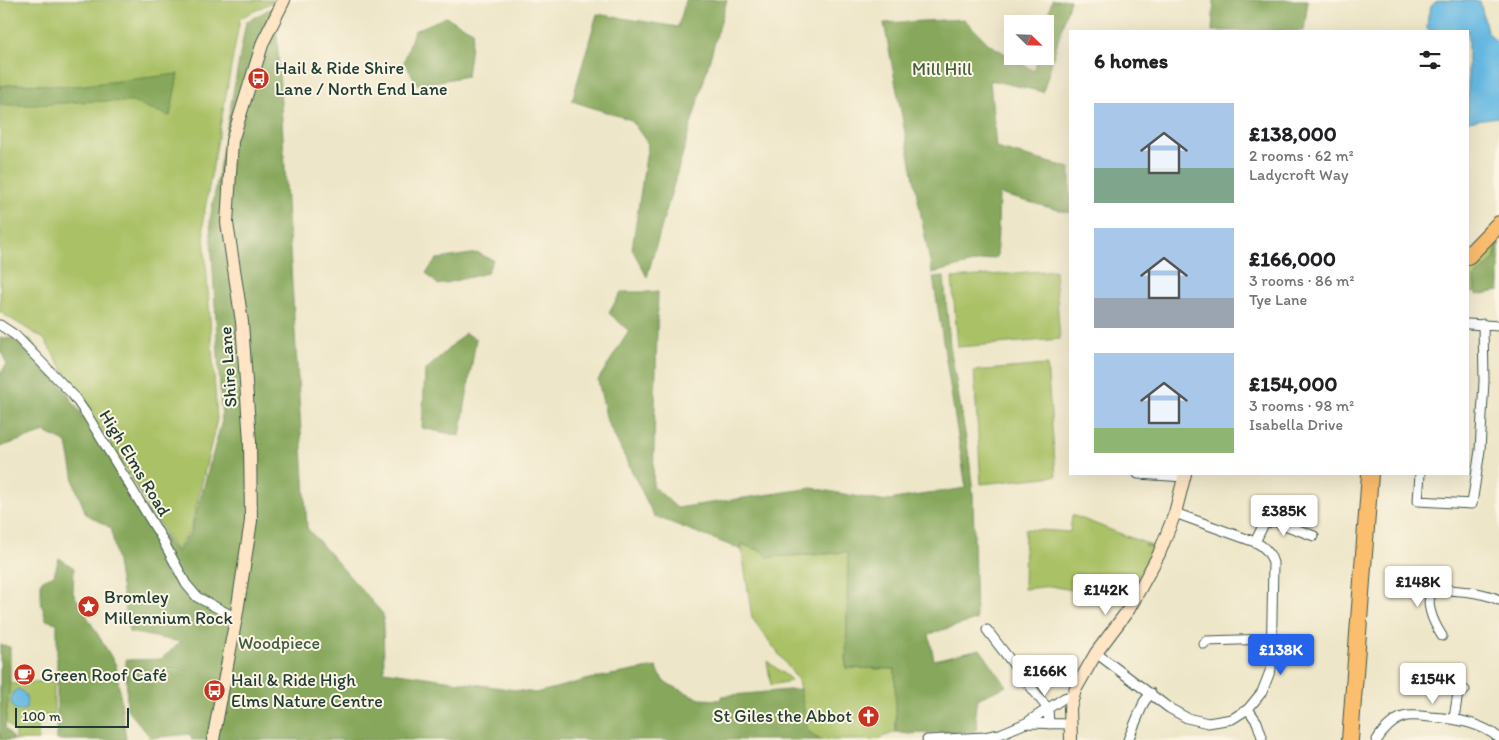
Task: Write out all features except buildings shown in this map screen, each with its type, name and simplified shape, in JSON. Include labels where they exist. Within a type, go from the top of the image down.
[{"type":"highway","points":[[1469,253],[1499,224]]},
{"type":"highway","points":[[1350,740],[1370,475]]},
{"type":"street","name":"Shire Lane","points":[[213,740],[236,618],[251,521],[250,442],[242,322],[227,223],[232,141],[263,42],[284,0]]},
{"type":"street","points":[[1469,324],[1499,326]]},
{"type":"street","points":[[1420,475],[1418,501],[1472,504],[1480,450],[1484,381],[1483,324]]},
{"type":"street","name":"High Elms Road","points":[[0,325],[15,335],[77,402],[161,537],[186,584],[197,597],[236,618]]},
{"type":"street","points":[[1071,740],[1072,695],[1096,653],[1135,600],[1164,543],[1175,513],[1185,475]]},
{"type":"street","points":[[1096,653],[1169,708],[1186,718],[1208,723],[1232,719],[1248,709],[1262,692],[1271,669],[1270,639],[1273,563],[1266,550],[1255,542],[1175,513]]},
{"type":"street","points":[[1255,542],[1264,524],[1268,521],[1274,521],[1314,536]]},
{"type":"street","points":[[1442,636],[1433,620],[1430,607],[1432,592],[1437,589],[1488,595],[1499,600]]},
{"type":"street","points":[[987,630],[1048,709],[1049,724]]},
{"type":"street","points":[[1204,644],[1206,641],[1270,639]]},
{"type":"street","points":[[1454,718],[1458,693],[1465,690]]},
{"type":"street","points":[[1128,740],[1144,702],[1150,693]]},
{"type":"street","points":[[927,740],[984,737],[1000,734],[1026,723],[1067,696],[1072,695]]},
{"type":"street","points":[[1248,709],[1257,722],[1262,737]]},
{"type":"street","points":[[1377,740],[1389,726],[1398,719],[1407,716],[1454,718],[1492,732],[1499,738]]},
{"type":"street","points":[[1026,723],[1070,724]]},
{"type":"green space","points":[[0,0],[276,0],[240,18],[203,220],[217,419],[191,529],[176,551],[44,339],[0,312]]},
{"type":"green space","points":[[686,0],[727,0],[647,277],[632,249],[648,144],[631,120],[572,101],[597,14],[678,27]]},
{"type":"green space","name":"Mill Hill","points":[[1052,0],[1070,0],[1054,55],[1054,15],[1048,15]]},
{"type":"green space","points":[[1214,0],[1308,0],[1304,30],[1212,30]]},
{"type":"green space","name":"Woodpiece","points":[[275,6],[307,528],[383,614],[384,671],[536,693],[594,678],[656,667],[664,682],[700,699],[720,700],[722,696],[800,689],[808,731],[820,740],[192,740],[190,734],[151,738],[127,709],[126,660],[161,659],[181,642],[129,632],[111,528],[86,514],[75,486],[67,443],[45,432],[0,447],[0,374],[7,364],[0,350],[0,338],[30,339],[176,553],[191,532],[222,421],[210,220],[246,22]]},
{"type":"green space","points":[[446,17],[473,31],[467,76],[418,85],[404,62],[414,31]]},
{"type":"green space","name":"Mill Hill","points":[[964,19],[989,44],[1004,53],[1004,65],[1024,65],[1034,71],[1036,65],[1051,65],[1043,92],[990,80],[996,148],[1069,168],[1069,213],[999,194],[997,257],[932,273],[884,23]]},
{"type":"green space","points":[[178,74],[170,116],[132,102],[94,101],[0,105],[0,86],[18,84],[76,86]]},
{"type":"green space","points":[[1499,239],[1499,291],[1476,295],[1474,278],[1494,260]]},
{"type":"green space","points":[[1498,240],[1494,260],[1474,278],[1475,292],[1469,294],[1469,271]]},
{"type":"green space","points":[[478,253],[493,260],[487,273],[438,285],[426,273],[437,259]]},
{"type":"green space","points":[[1055,270],[1060,339],[958,347],[952,278]]},
{"type":"green space","points":[[933,277],[944,277],[950,346],[969,456],[973,494],[976,620],[929,634],[934,660],[980,649],[1007,686],[979,698],[976,709],[978,728],[973,732],[908,734],[896,732],[895,669],[846,668],[848,552],[768,557],[762,551],[741,544],[742,550],[654,516],[607,421],[598,380],[629,331],[609,313],[621,292],[658,292],[653,486],[677,508],[812,488],[881,501],[966,488]]},
{"type":"green space","points":[[465,333],[476,339],[460,436],[422,428],[425,371]]},
{"type":"green space","points":[[1047,365],[1056,476],[981,484],[974,371]]},
{"type":"green space","points":[[1072,515],[1154,546],[1144,545],[1154,548],[1129,595],[1101,585],[1097,595],[1051,586],[1024,589],[1025,529],[1070,532]]},
{"type":"green space","points":[[741,544],[762,551],[768,557],[849,552],[846,668],[895,669],[896,732],[874,740],[820,740],[808,731],[798,680],[752,618]]},
{"type":"green space","points":[[59,558],[74,568],[73,593],[116,665],[126,740],[57,740],[57,623],[46,620],[41,602],[41,581],[54,575]]},
{"type":"green space","points":[[0,645],[10,647],[10,684],[5,728],[14,740],[0,740]]},
{"type":"green space","points":[[767,661],[789,678],[791,681],[771,685]]},
{"type":"green space","points":[[54,681],[54,715],[38,716],[38,740],[15,740],[15,731],[6,722],[2,710],[0,684]]},
{"type":"water","points":[[1440,0],[1480,1],[1487,31],[1499,45],[1499,117],[1469,121],[1469,30],[1428,30],[1430,8]]},
{"type":"water","points":[[18,689],[24,693],[27,699],[26,709],[19,711],[14,709],[11,702],[12,693]]},
{"type":"place","name":"Hail & Ride Shire Lane / North End Lane","points":[[259,78]]},
{"type":"place","name":"Bromley Millennium Rock","points":[[88,607]]},
{"type":"place","name":"Green Roof Café","points":[[25,675]]},
{"type":"place","name":"Hail & Ride High Elms Nature Centre","points":[[215,690]]},
{"type":"place","name":"St Giles the Abbot","points":[[868,716]]}]
